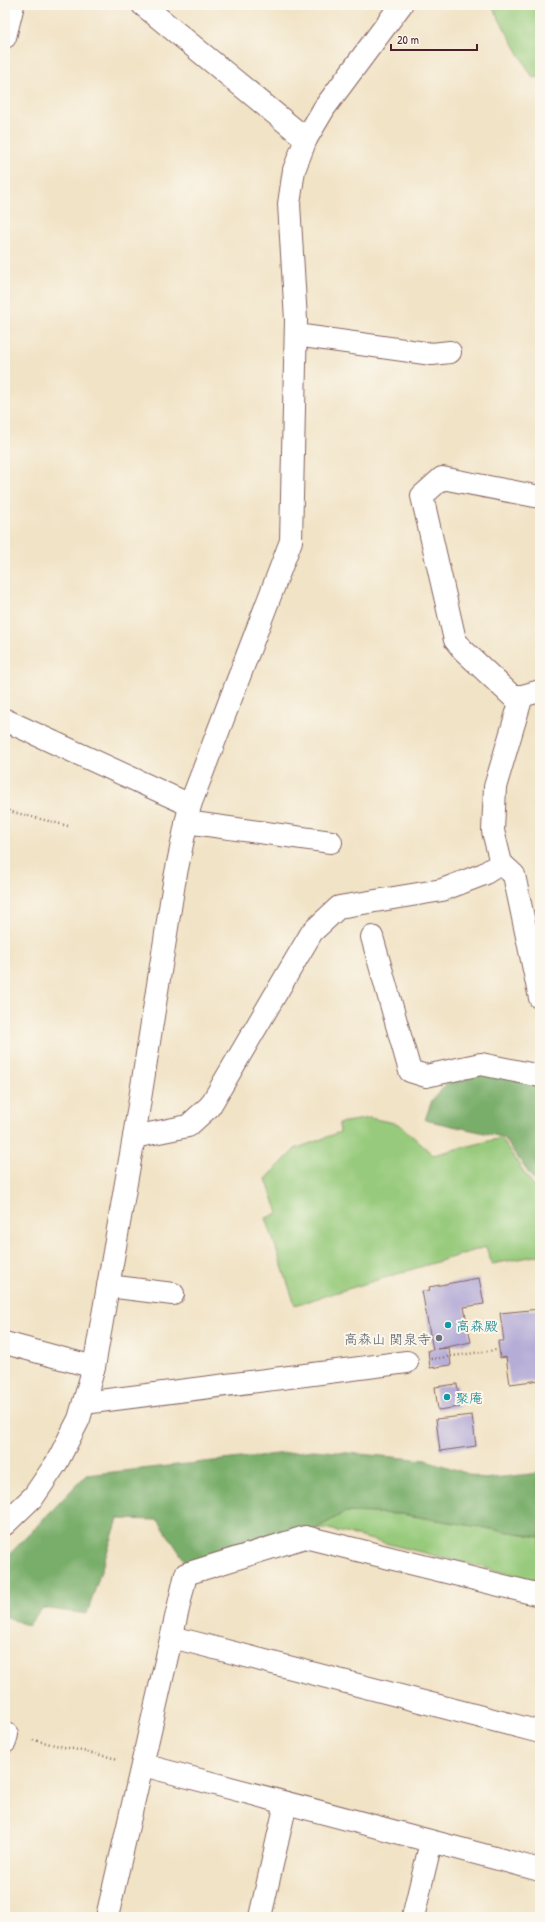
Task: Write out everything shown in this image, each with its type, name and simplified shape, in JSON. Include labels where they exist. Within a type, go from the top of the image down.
[{"type":"street","points":[[5,37],[13,5]]},
{"type":"street","points":[[143,5],[306,139]]},
{"type":"street","points":[[5,1524],[34,1496],[57,1462],[79,1419],[84,1403],[94,1367],[134,1137],[174,883],[188,813],[291,542],[296,334],[289,204],[294,170],[306,139],[325,107],[401,5]]},
{"type":"street","points":[[296,334],[432,354],[450,352]]},
{"type":"street","points":[[540,497],[442,478],[422,496],[455,640],[463,650],[512,696],[531,694],[495,787],[493,831],[501,863],[514,875],[540,998]]},
{"type":"street","points":[[5,720],[188,813],[331,842]]},
{"type":"street","points":[[134,1137],[188,1126],[210,1106],[312,932],[339,907],[442,890],[484,874],[501,863]]},
{"type":"street","points":[[372,937],[410,1071],[426,1076],[482,1064],[540,1076]]},
{"type":"street","points":[[108,1286],[174,1294]]},
{"type":"street","points":[[5,1343],[94,1367]]},
{"type":"street","points":[[84,1403],[407,1362]]},
{"type":"street","points":[[107,1917],[144,1765],[186,1574],[305,1537],[540,1595]]},
{"type":"street","points":[[172,1637],[540,1732]]},
{"type":"street","points":[[144,1765],[540,1870]]},
{"type":"street","points":[[260,1917],[286,1803]]},
{"type":"street","points":[[413,1917],[431,1842]]},
{"type":"path","points":[[5,810],[68,826]]},
{"type":"path","points":[[407,1362],[496,1350]]},
{"type":"path","points":[[6,1736],[144,1765]]},
{"type":"green space","points":[[491,5],[540,5],[540,77],[533,78]]},
{"type":"green space","points":[[476,1070],[540,1073],[540,1189],[503,1137],[425,1120],[432,1100],[453,1077]]},
{"type":"green space","points":[[370,1118],[399,1124],[433,1155],[501,1138],[540,1196],[540,1255],[492,1264],[486,1247],[295,1305],[266,1218],[278,1213],[266,1179],[295,1149],[340,1132],[339,1123]]},
{"type":"green space","points":[[314,1450],[426,1460],[484,1479],[540,1473],[540,1537],[401,1514],[345,1512],[314,1530],[189,1567],[158,1520],[118,1519],[87,1614],[42,1608],[28,1626],[5,1616],[5,1559],[86,1475]]},
{"type":"green space","points":[[345,1512],[401,1514],[540,1537],[540,1582],[325,1528],[314,1530]]},
{"type":"building","name":"高森殿","points":[[479,1278],[484,1304],[464,1307],[471,1342],[437,1349],[449,1348],[451,1365],[430,1368],[428,1350],[433,1350],[422,1291],[430,1290],[429,1287]]},
{"type":"building","points":[[540,1309],[540,1380],[510,1384],[506,1357],[500,1358],[498,1341],[504,1341],[500,1313]]},
{"type":"building","name":"聚庵","points":[[457,1384],[460,1407],[438,1410],[435,1387]]},
{"type":"building","points":[[472,1415],[476,1446],[440,1451],[436,1419]]},
{"type":"place","name":"高森殿","points":[[448,1325]]},
{"type":"place","name":"高森山 関泉寺","points":[[439,1338]]},
{"type":"place","name":"聚庵","points":[[447,1397]]}]
